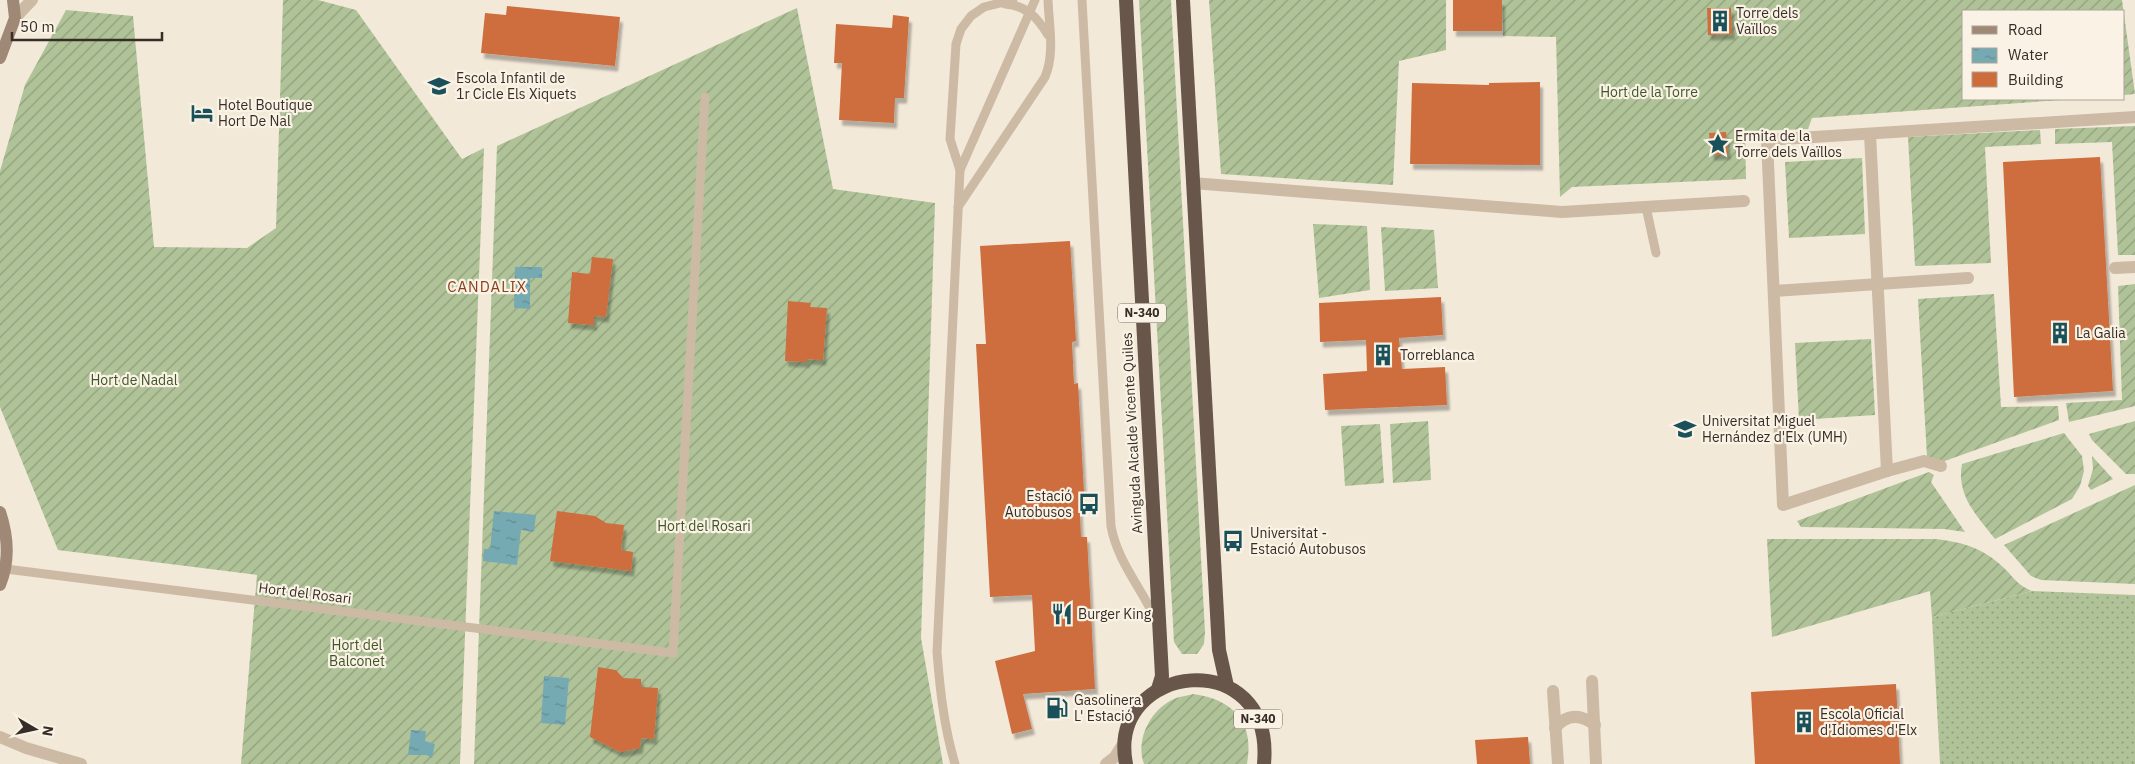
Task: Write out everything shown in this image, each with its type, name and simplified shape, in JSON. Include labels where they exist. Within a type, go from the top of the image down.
[{"type":"highway","name":"Avinguda Alcalde Vicente Quiles","points":[[1126,0],[1162,676],[1158,689]]},
{"type":"highway","points":[[1182,0],[1193,220],[1219,650],[1227,686]]},
{"type":"highway","name":"N-340","points":[[1126,764],[1124,742],[1130,721],[1142,703],[1158,689],[1174,682],[1192,679],[1210,680],[1227,686],[1242,697],[1254,711],[1262,728],[1266,747],[1264,764]]},
{"type":"main road","points":[[0,58],[15,18],[12,0]]},
{"type":"main road","points":[[0,512],[6,530],[6,569],[0,584]]},
{"type":"street","points":[[15,18],[32,0]]},
{"type":"street","points":[[1940,466],[1924,461],[1783,505],[1767,140],[2135,117]]},
{"type":"street","points":[[1870,134],[1887,471]]},
{"type":"street","points":[[1192,183],[1562,212],[1744,201]]},
{"type":"street","points":[[2115,268],[2135,267]]},
{"type":"street","points":[[1774,291],[1968,278]]},
{"type":"street","points":[[1592,682],[1596,764]]},
{"type":"street","points":[[1553,691],[1558,764]]},
{"type":"street","points":[[1556,728],[1564,718],[1572,716],[1588,720],[1594,725]]},
{"type":"street","points":[[0,737],[26,748],[82,764]]},
{"type":"street","points":[[1106,764],[1115,758],[1124,742]]},
{"type":"lane","points":[[960,170],[950,139],[956,44],[961,29],[971,16],[984,8],[1013,0]]},
{"type":"lane","points":[[955,764],[946,724],[937,652],[960,170],[1035,0]]},
{"type":"lane","points":[[958,207],[1045,77],[1050,64],[1052,50],[1048,0]]},
{"type":"lane","name":"Avinguda Alcalde Vicente Quiles","points":[[1082,0],[1110,526],[1126,567],[1143,592],[1158,625]]},
{"type":"lane","points":[[1000,4],[1016,5],[1030,12],[1037,18],[1050,37]]},
{"type":"lane","name":"Hort del Rosari","points":[[6,569],[673,653],[705,97]]},
{"type":"lane","points":[[1646,207],[1656,253]]},
{"type":"green space","points":[[283,0],[318,0],[356,10],[462,159],[484,148],[460,764],[241,764],[257,575],[58,550],[0,407],[0,171],[25,85],[66,10],[133,16],[154,247],[247,248],[276,228]]},
{"type":"green space","points":[[1139,0],[1171,0],[1205,632],[1204,644],[1197,654],[1182,654],[1174,642]]},
{"type":"green space","points":[[1209,0],[1446,0],[1446,50],[1399,61],[1393,185],[1221,174]]},
{"type":"green space","name":"Hort de la Torre","points":[[1502,0],[2122,0],[2124,10],[1962,10],[1962,100],[2061,100],[1812,118],[1808,129],[1745,131],[1746,179],[1572,187],[1560,197],[1556,37],[1503,36]]},
{"type":"green space","name":"Hort del Rosari","points":[[797,8],[833,189],[935,203],[921,638],[943,764],[474,764],[497,146]]},
{"type":"green space","points":[[2125,21],[2135,94],[2125,95]]},
{"type":"green space","points":[[2135,126],[2135,255],[2118,255],[2112,142],[2055,144],[2055,129]]},
{"type":"green space","points":[[2040,130],[2041,144],[1985,147],[1991,263],[1915,266],[1908,137]]},
{"type":"green space","points":[[1862,158],[1865,234],[1789,238],[1785,162]]},
{"type":"green space","points":[[1313,224],[1367,226],[1370,290],[1319,298]]},
{"type":"green space","points":[[1381,227],[1434,230],[1438,288],[1385,291]]},
{"type":"green space","points":[[2135,284],[2135,406],[2069,422],[2066,403],[2122,400],[2118,286]]},
{"type":"green space","points":[[1994,294],[2001,407],[2058,406],[2059,420],[1942,462],[1927,457],[1918,299]]},
{"type":"green space","points":[[1871,339],[1875,415],[1799,420],[1795,343]]},
{"type":"green space","points":[[1428,421],[1431,480],[1393,483],[1390,424]]},
{"type":"green space","points":[[2135,421],[2135,474],[2126,474],[2092,440],[2089,434]]},
{"type":"green space","points":[[1380,424],[1384,483],[1345,486],[1341,426]]},
{"type":"green space","points":[[2064,433],[2082,456],[2084,471],[2080,486],[2072,499],[1995,539],[1975,513],[1965,495],[1962,486],[1962,464]]},
{"type":"green space","points":[[2092,456],[2113,479],[2091,490],[2088,486],[2093,469]]},
{"type":"green space","points":[[1929,472],[1934,475],[1931,482],[1965,532],[1944,529],[1801,527],[1797,521]]},
{"type":"green space","points":[[2135,485],[2135,584],[2041,580],[2031,576],[2004,545]]},
{"type":"green space","points":[[1767,539],[1934,539],[1956,542],[1983,552],[2000,564],[2018,583],[2032,591],[1932,617],[1930,591],[1772,637]]},
{"type":"green space","points":[[2032,591],[2135,595],[2135,764],[1940,764],[1932,617]]},
{"type":"green space","points":[[1193,694],[1219,701],[1238,716],[1248,736],[1247,764],[1144,764],[1142,754],[1143,735],[1152,717],[1158,710],[1176,698]]},
{"type":"water","points":[[515,267],[542,267],[542,278],[530,278],[530,309],[514,308]]},
{"type":"water","points":[[494,511],[536,515],[534,532],[521,530],[517,565],[483,561],[484,549],[490,549]]},
{"type":"water","points":[[544,676],[569,678],[565,725],[541,723]]},
{"type":"water","points":[[411,730],[426,731],[425,741],[435,744],[432,758],[427,755],[408,755]]},
{"type":"building","points":[[1453,0],[1502,0],[1502,31],[1453,31]]},
{"type":"building","points":[[507,6],[620,17],[615,66],[481,53],[485,13],[506,15]]},
{"type":"building","name":"Torre dels Vaïllos","points":[[1707,8],[1731,8],[1732,34],[1708,35]]},
{"type":"building","points":[[893,15],[909,17],[904,98],[895,98],[894,123],[839,120],[842,63],[834,63],[836,24],[892,28]]},
{"type":"building","points":[[1540,82],[1540,165],[1410,164],[1412,83],[1489,85],[1489,83]]},
{"type":"building","points":[[1726,132],[1728,154],[1711,155],[1709,133]]},
{"type":"building","name":"La Galia","points":[[2100,157],[2113,391],[2014,397],[2003,162]]},
{"type":"building","points":[[1070,241],[1076,341],[1072,342],[1074,384],[1078,383],[1084,492],[1079,493],[1081,537],[1087,537],[1095,689],[1023,694],[1032,729],[1012,734],[995,661],[1035,651],[1032,595],[990,597],[976,344],[986,344],[980,246]]},
{"type":"building","points":[[592,257],[613,259],[606,317],[594,316],[594,325],[568,323],[572,272],[590,274]]},
{"type":"building","name":"Torreblanca","points":[[1441,297],[1443,335],[1399,338],[1402,369],[1445,367],[1447,405],[1325,410],[1323,374],[1367,371],[1366,340],[1320,342],[1319,303]]},
{"type":"building","points":[[788,301],[811,303],[810,307],[827,308],[823,360],[807,359],[807,362],[785,361]]},
{"type":"building","points":[[557,511],[595,516],[606,523],[624,525],[621,550],[633,552],[631,571],[550,561]]},
{"type":"building","points":[[598,667],[616,670],[623,678],[641,679],[641,687],[658,688],[654,739],[641,738],[640,748],[620,752],[590,737]]},
{"type":"building","name":"Escola Oficial d'Idiomes d'Elx","points":[[1896,684],[1900,764],[1755,764],[1751,692]]},
{"type":"building","points":[[1528,737],[1530,764],[1477,764],[1475,740]]},
{"type":"place","name":"Torre dels Vaïllos","points":[[1720,21]]},
{"type":"place","name":"Escola Infantil de 1r Cicle Els Xiquets","points":[[439,86]]},
{"type":"place","name":"Hotel Boutique Hort De Nal","points":[[202,113]]},
{"type":"place","name":"Ermita de la Torre dels Vaïllos","points":[[1718,144]]},
{"type":"place","name":"La Galia","points":[[2060,333]]},
{"type":"place","name":"Torreblanca","points":[[1383,355]]},
{"type":"place","name":"Universitat Miguel Hernández d'Elx (UMH)","points":[[1685,429]]},
{"type":"place","name":"Estació Autobusos","points":[[1089,504]]},
{"type":"place","name":"Universitat - Estació Autobusos","points":[[1233,541]]},
{"type":"place","name":"Burger King","points":[[1062,614]]},
{"type":"place","name":"Gasolinera L' Estació","points":[[1057,708]]},
{"type":"place","name":"Escola Oficial d'Idiomes d'Elx","points":[[1804,722]]},
{"type":"district","name":"CANDALIX","points":[[487,287]]},
{"type":"park label","name":"Hort de Nadal","points":[[134,380]]},
{"type":"park label","name":"Hort del Balconet","points":[[357,654]]}]
